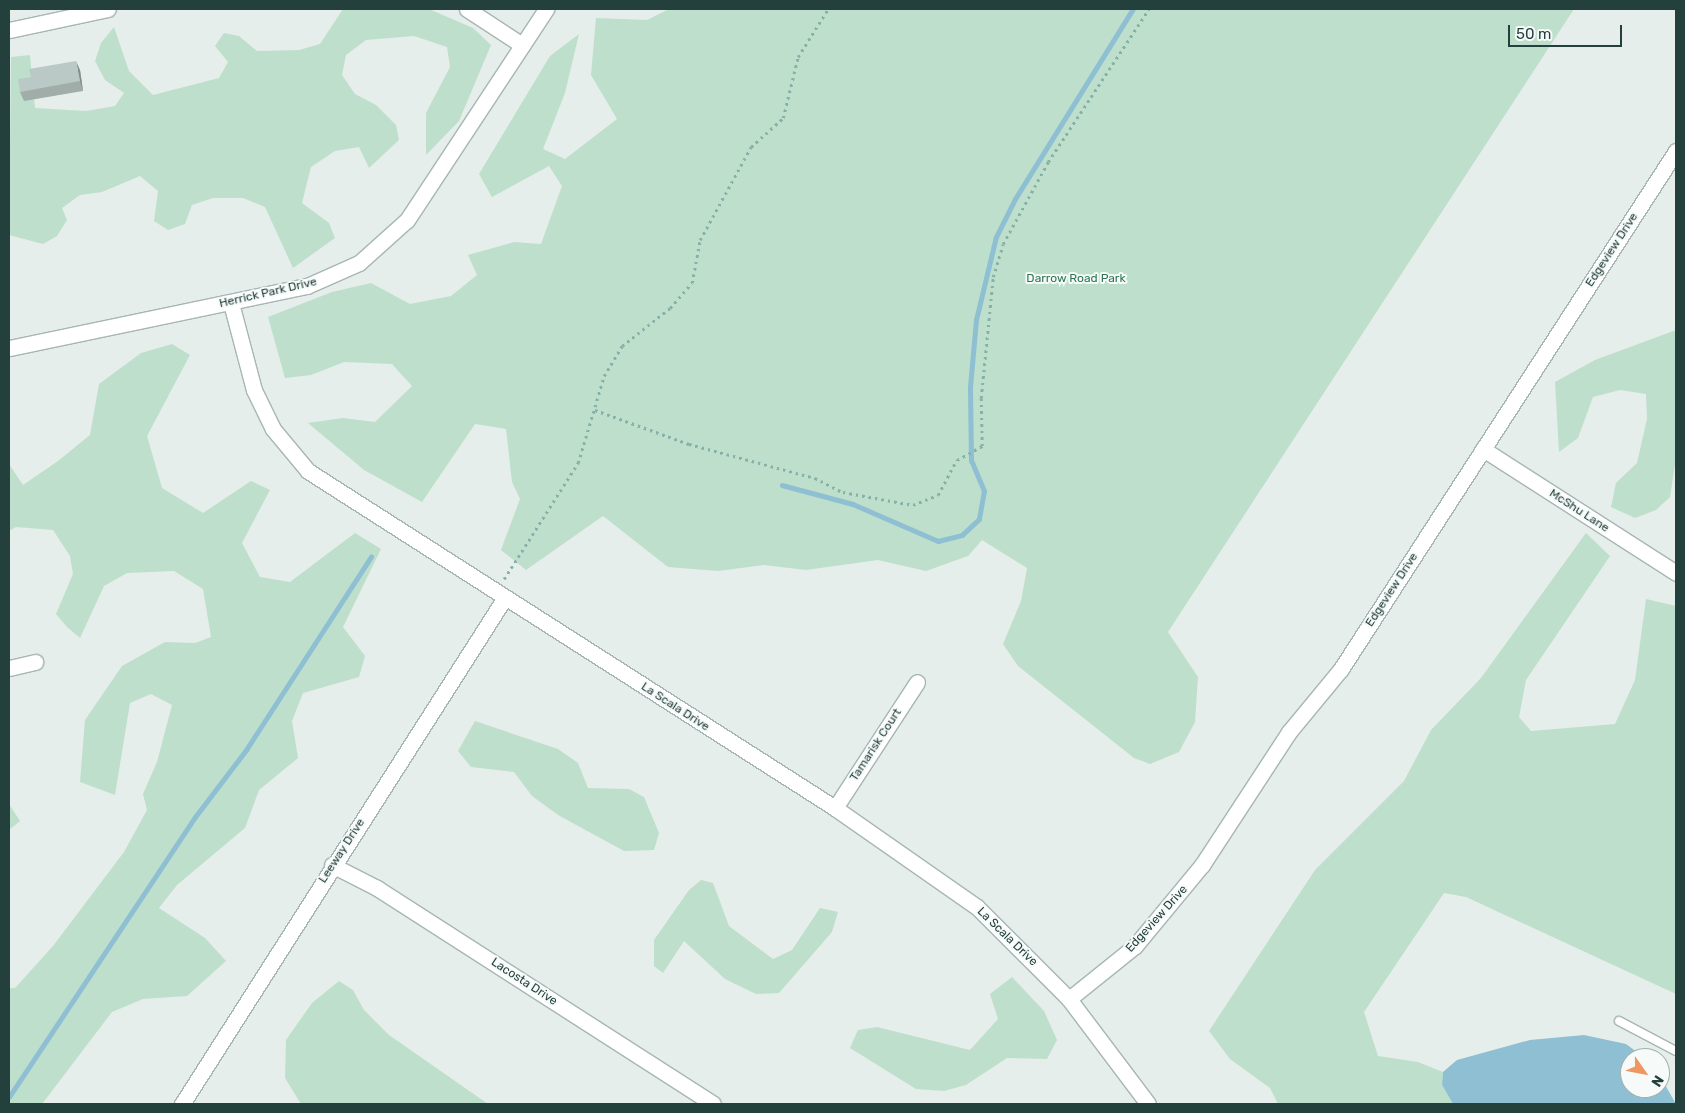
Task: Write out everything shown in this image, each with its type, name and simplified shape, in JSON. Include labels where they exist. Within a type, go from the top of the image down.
[{"type":"street","points":[[9,30],[108,9]]},
{"type":"street","points":[[467,9],[522,45]]},
{"type":"street","name":"Herrick Park Drive","points":[[9,348],[231,303],[336,276],[389,240],[408,220],[546,9]]},
{"type":"street","name":"Edgeview Drive","points":[[1069,998],[1135,946],[1185,888],[1288,732],[1342,669],[1676,150]]},
{"type":"street","name":"La Scala Drive","points":[[231,303],[254,390],[290,452],[326,484],[835,808],[977,907],[1069,998],[1148,1104]]},
{"type":"street","name":"McShu Lane","points":[[1483,449],[1676,573]]},
{"type":"street","name":"Leeway Drive","points":[[182,1104],[500,596]]},
{"type":"street","points":[[9,668],[35,662]]},
{"type":"street","name":"Tamarisk Court","points":[[835,808],[917,682]]},
{"type":"street","name":"Lacosta Drive","points":[[332,865],[385,894],[713,1104]]},
{"type":"lane","points":[[1619,1021],[1676,1051]]},
{"type":"path","points":[[500,596],[540,518],[578,463],[604,376],[622,346],[670,308],[692,283],[700,240],[751,147],[783,118],[798,57],[828,9]]},
{"type":"path","points":[[595,410],[689,444],[815,478],[843,492],[913,505],[938,495],[963,455],[979,450],[997,260],[1036,182],[1149,9]]},
{"type":"green space","points":[[343,9],[429,9],[473,28],[491,45],[459,121],[426,155],[426,113],[450,67],[447,47],[414,36],[366,40],[346,55],[342,75],[355,94],[376,105],[396,125],[399,140],[369,168],[359,147],[335,151],[311,167],[302,203],[329,223],[335,238],[293,268],[265,207],[243,198],[213,198],[192,205],[185,224],[168,230],[154,221],[158,191],[140,176],[102,192],[80,195],[62,208],[67,220],[57,236],[43,244],[9,235],[11,57],[30,55],[35,108],[86,111],[115,106],[124,93],[105,80],[95,61],[101,43],[114,27],[129,71],[153,95],[219,78],[228,62],[215,46],[224,33],[239,36],[257,51],[299,50],[320,44]]},
{"type":"green space","name":"Darrow Road Park","points":[[669,9],[1574,9],[1168,632],[1198,677],[1195,722],[1179,752],[1150,764],[1134,758],[1018,666],[1003,644],[1021,601],[1027,568],[982,540],[968,556],[926,571],[878,560],[806,570],[764,565],[718,571],[668,567],[603,516],[526,570],[501,550],[520,499],[512,482],[506,429],[475,424],[422,502],[364,470],[308,423],[343,418],[375,422],[412,386],[392,364],[344,362],[311,375],[285,378],[268,317],[332,292],[371,283],[410,304],[451,296],[477,275],[468,255],[514,242],[541,244],[562,186],[549,166],[492,197],[479,174],[550,56],[579,34],[565,93],[543,149],[565,159],[617,119],[591,75],[596,18],[647,20]]},
{"type":"green space","points":[[1676,330],[1676,458],[1670,497],[1656,510],[1635,518],[1611,507],[1616,483],[1637,463],[1647,419],[1646,394],[1620,390],[1593,397],[1578,438],[1559,452],[1555,382],[1595,360]]},
{"type":"green space","points":[[172,344],[190,355],[147,436],[162,488],[203,513],[251,481],[270,490],[242,543],[260,577],[290,582],[355,533],[381,549],[343,627],[365,656],[359,677],[303,693],[292,721],[298,758],[259,790],[245,828],[177,885],[159,908],[205,938],[226,961],[187,996],[143,999],[112,1012],[42,1104],[9,1104],[9,988],[15,988],[53,946],[124,852],[147,810],[143,794],[157,762],[172,705],[151,694],[130,703],[115,795],[80,782],[85,720],[122,666],[165,642],[195,643],[211,637],[203,589],[174,571],[127,573],[104,586],[80,638],[67,627],[56,614],[73,574],[70,556],[53,530],[16,527],[9,531],[9,464],[23,485],[58,461],[90,435],[99,384],[141,353]]},
{"type":"green space","points":[[1586,533],[1610,556],[1526,680],[1519,717],[1531,731],[1615,724],[1635,680],[1646,599],[1676,606],[1676,994],[1466,897],[1444,893],[1364,1012],[1378,1056],[1418,1062],[1443,1072],[1442,1085],[1453,1104],[1278,1104],[1270,1088],[1230,1059],[1209,1031],[1315,870],[1404,781],[1431,730],[1481,678]]},
{"type":"green space","points":[[475,721],[558,749],[578,763],[588,788],[629,789],[644,797],[659,833],[654,850],[624,851],[558,815],[532,796],[514,772],[471,767],[458,751]]},
{"type":"green space","points":[[9,804],[20,821],[9,830]]},
{"type":"green space","points":[[701,880],[713,883],[729,926],[773,959],[792,950],[820,908],[838,912],[832,932],[779,993],[756,994],[725,979],[684,941],[663,973],[654,966],[654,940],[689,890]]},
{"type":"green space","points":[[1012,977],[1044,1011],[1057,1040],[1047,1059],[1007,1058],[966,1085],[944,1091],[916,1089],[850,1048],[858,1030],[877,1027],[970,1050],[998,1019],[990,994]]},
{"type":"green space","points":[[339,981],[353,990],[364,1010],[389,1035],[488,1104],[301,1104],[285,1078],[286,1040],[312,1003]]},
{"type":"water","points":[[1584,1035],[1626,1044],[1631,1048],[1620,1048],[1620,1098],[1670,1098],[1670,1094],[1676,1104],[1453,1104],[1442,1085],[1443,1072],[1457,1060],[1530,1040]]},
{"type":"building","points":[[76,61],[80,81],[20,92],[18,79],[31,77],[29,69]]},
{"type":"waterway","points":[[782,485],[853,504],[938,541],[962,535],[979,519],[984,491],[971,461],[970,387],[976,320],[996,237],[1015,199],[1133,9]]},
{"type":"waterway","points":[[9,1097],[195,817],[246,750],[371,557]]}]
